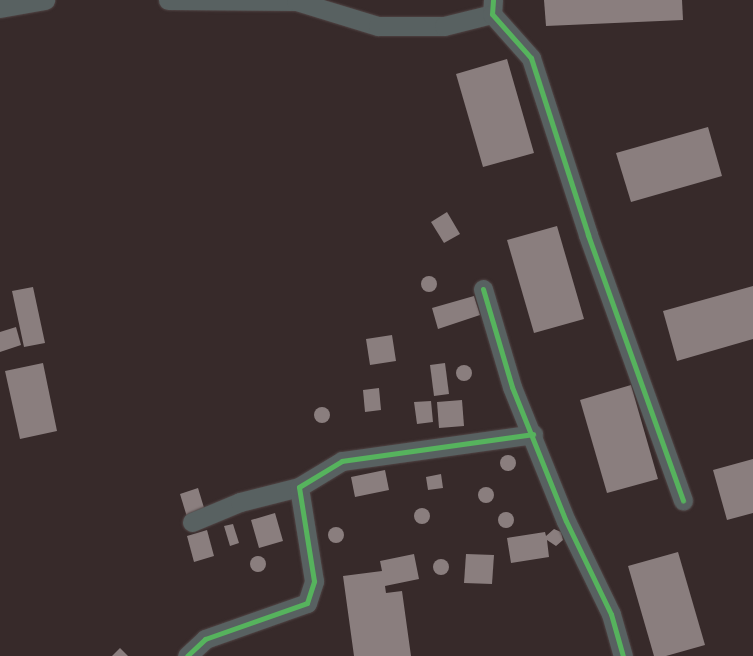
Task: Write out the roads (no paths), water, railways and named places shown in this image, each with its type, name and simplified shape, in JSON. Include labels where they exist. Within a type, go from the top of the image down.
[{"type":"street","points":[[0,8],[44,0]]},
{"type":"street","points":[[168,0],[296,2],[378,26],[444,26],[492,7],[531,58],[588,235],[683,500]]},
{"type":"street","points":[[483,289],[512,387],[533,434],[566,521],[611,614],[623,656]]},
{"type":"street","points":[[192,522],[240,502],[299,487],[342,461],[533,434]]},
{"type":"street","points":[[187,656],[205,639],[307,603],[314,581],[299,487]]}]
